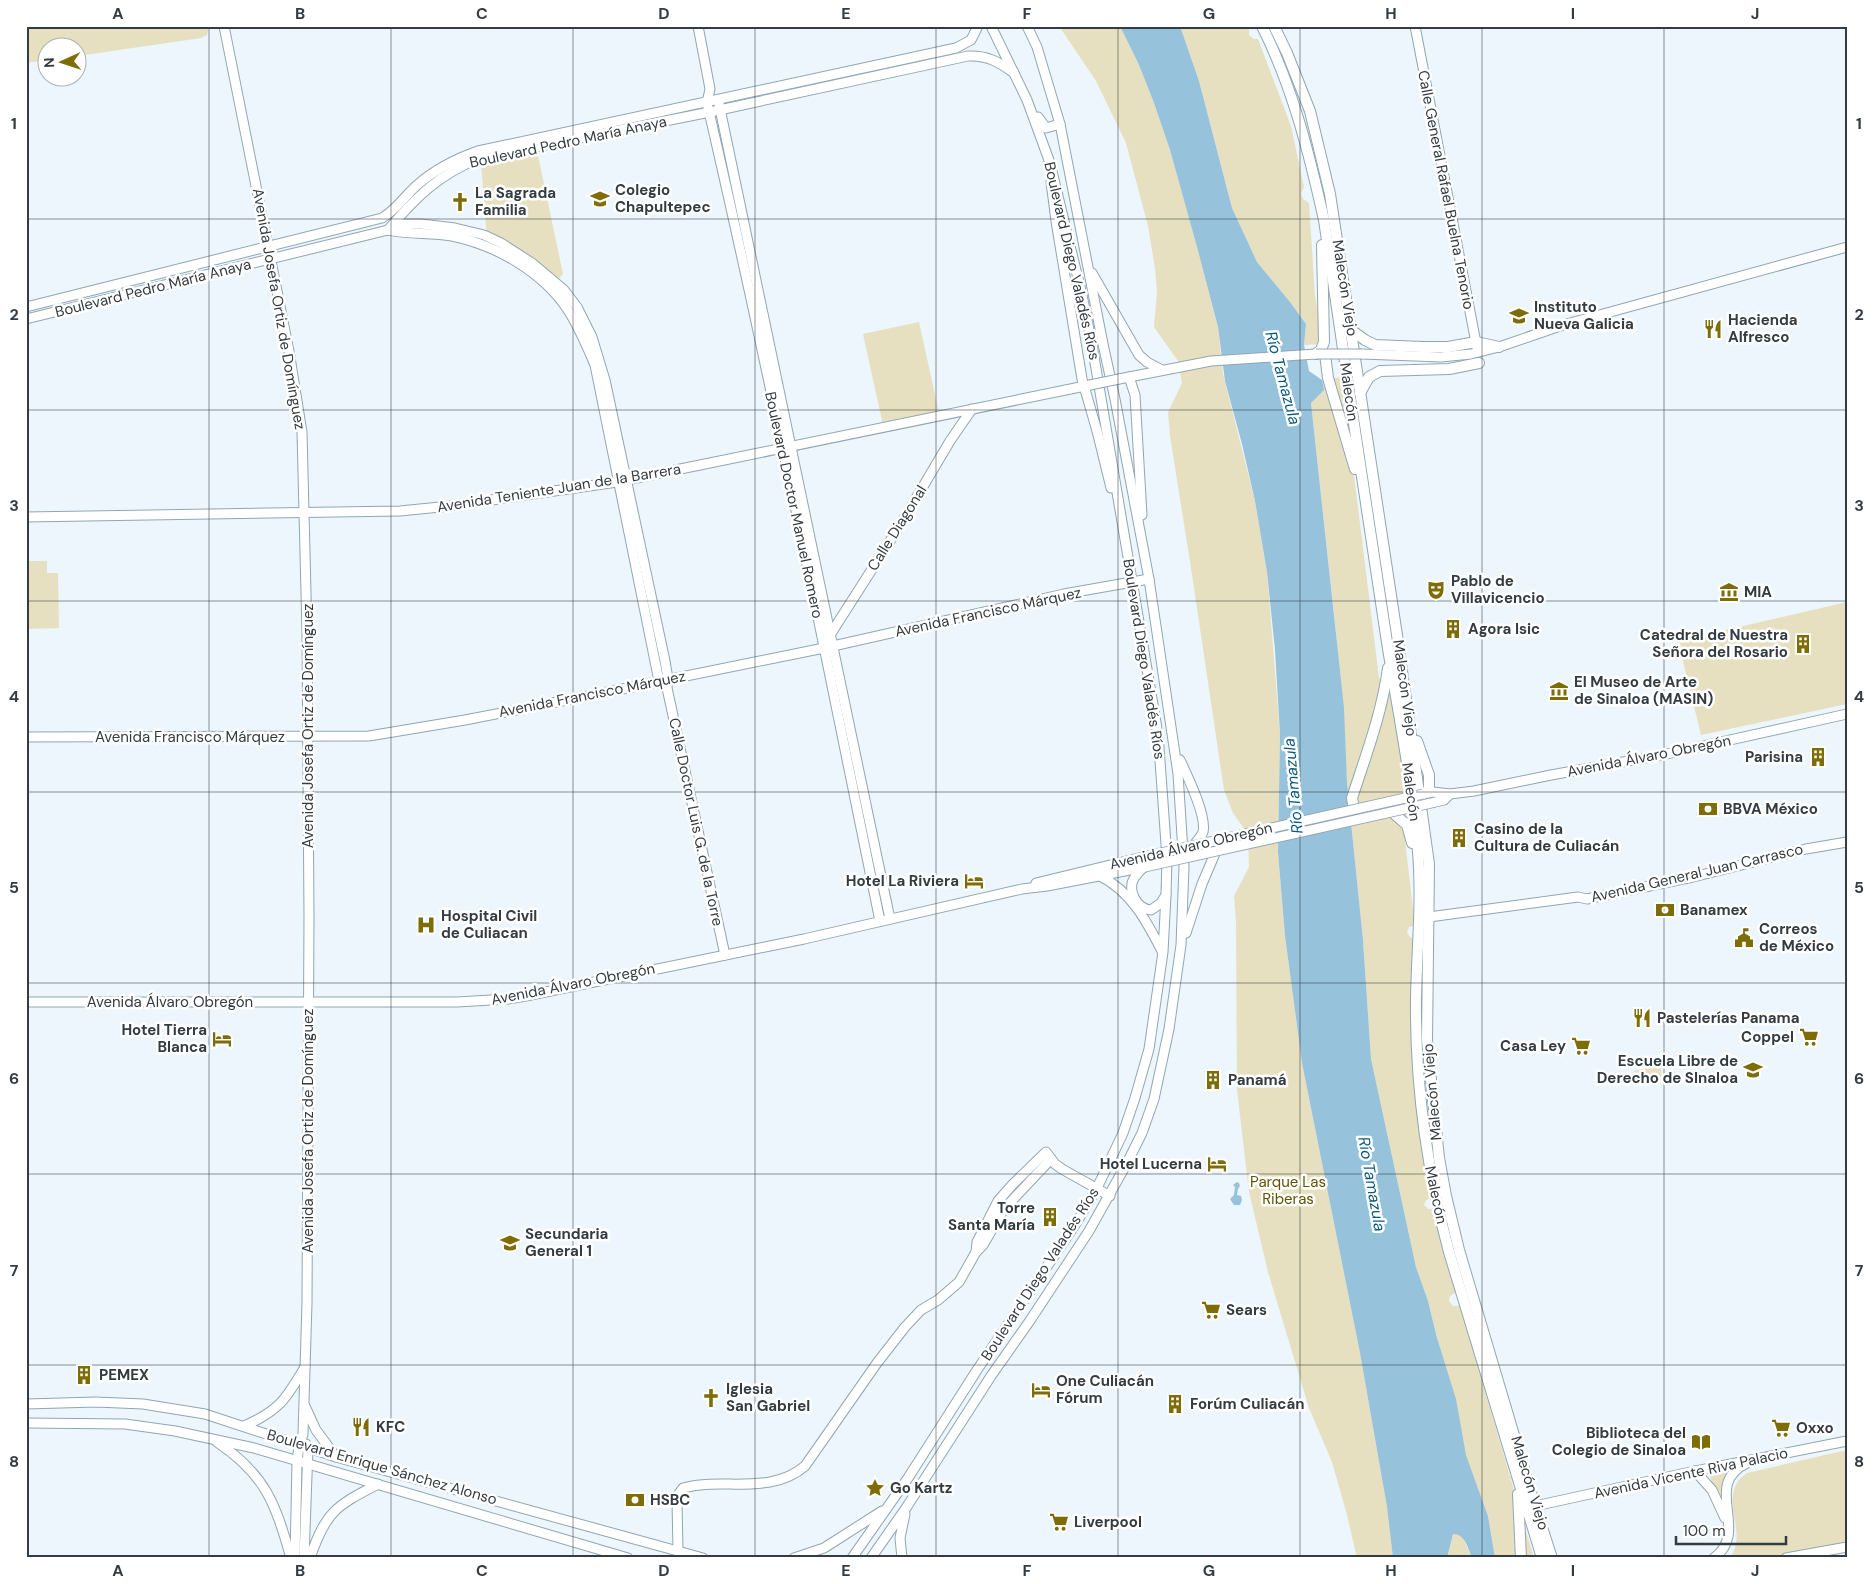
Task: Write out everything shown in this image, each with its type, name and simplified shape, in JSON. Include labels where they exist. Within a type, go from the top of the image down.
[{"type":"main road","name":"Avenida Josefa Ortiz de Domínguez","points":[[224,26],[289,352],[302,432],[305,512],[309,1001],[306,1365],[303,1447]]},
{"type":"main road","name":"Boulevard Doctor Manuel Romero","points":[[698,26],[710,89],[708,102],[782,448],[890,919]]},
{"type":"main road","name":"Boulevard Pedro María Anaya","points":[[26,319],[388,230],[403,212],[431,185],[460,166],[480,158],[710,112],[720,105],[956,48],[970,40],[978,26]]},
{"type":"main road","name":"Boulevard Diego Valadés Ríos","points":[[852,1558],[1070,1233],[1097,1188],[1123,1132],[1142,1076],[1152,1031],[1163,952],[1166,895],[1166,837],[1156,722],[1091,337],[1054,175],[1027,100],[990,26]]},
{"type":"main road","name":"Boulevard Diego Valadés Ríos","points":[[870,1558],[906,1508],[990,1376],[1051,1289],[1110,1196],[1142,1133],[1154,1099],[1169,1029],[1181,945],[1184,868],[1181,806],[1176,751],[1149,579],[1060,124],[1037,47],[1027,26]]},
{"type":"main road","name":"Malecón","points":[[1262,26],[1285,77],[1298,116],[1314,176],[1324,224],[1415,818],[1420,880],[1416,999],[1417,1041],[1421,1101],[1429,1162],[1449,1252],[1542,1558]]},
{"type":"main road","name":"Malecón Viejo","points":[[1274,26],[1310,111],[1330,194],[1410,723],[1429,864],[1427,1040],[1440,1168],[1460,1250],[1552,1558]]},
{"type":"main road","name":"Calle General Rafael Buelna Tenorio","points":[[1415,26],[1477,353]]},
{"type":"main road","name":"Boulevard Pedro María Anaya","points":[[26,307],[382,218],[392,213],[417,185],[430,175],[449,163],[478,151],[708,102],[720,105],[968,56],[988,57],[998,61],[1014,73]]},
{"type":"main road","name":"Boulevard Doctor Manuel Romero","points":[[710,89],[720,105],[792,446],[830,634],[828,647],[880,921]]},
{"type":"main road","points":[[1027,100],[1045,128],[1060,124]]},
{"type":"main road","points":[[1054,175],[1051,191],[1087,386],[1117,516],[1124,535]]},
{"type":"main road","points":[[1324,224],[1321,246],[1324,342],[1320,354],[1364,495]]},
{"type":"main road","name":"Calle Doctor Luis G. de la Torre","points":[[388,230],[402,233],[438,234],[488,247],[532,273],[556,295],[568,310],[585,343],[595,365],[725,956]]},
{"type":"main road","points":[[1360,392],[1369,377],[1380,371],[1443,369],[1477,353],[1563,325],[1847,247]]},
{"type":"main road","points":[[1088,267],[1139,354],[1147,362],[1163,370]]},
{"type":"main road","points":[[1351,330],[1365,340],[1380,346],[1448,347],[1477,353]]},
{"type":"main road","name":"Avenida Teniente Juan de la Barrera","points":[[26,517],[420,510],[621,481],[1211,361],[1320,354],[1416,357],[1477,353]]},
{"type":"main road","points":[[1129,377],[1135,395],[1142,518],[1139,525]]},
{"type":"main road","name":"Calle Diagonal","points":[[830,634],[899,527],[950,441],[972,409]]},
{"type":"main road","name":"Avenida Francisco Márquez","points":[[26,737],[369,736],[665,682],[1064,594],[1149,579]]},
{"type":"main road","points":[[1354,809],[1352,798],[1380,710],[1389,656]]},
{"type":"main road","name":"Avenida Álvaro Obregón","points":[[1022,889],[1054,878],[1433,792],[1450,794],[1667,754],[1847,714]]},
{"type":"main road","points":[[1410,723],[1430,778],[1429,789],[1424,794]]},
{"type":"main road","points":[[1176,751],[1194,792],[1203,821],[1203,832],[1194,845]]},
{"type":"main road","name":"Avenida Álvaro Obregón","points":[[26,1002],[457,1002],[508,999],[725,956],[1022,889],[1145,867],[1444,800],[1450,794]]},
{"type":"main road","points":[[1392,812],[1407,825],[1420,880]]},
{"type":"main road","name":"Avenida General Juan Carrasco","points":[[1429,917],[1578,897],[1587,899],[1693,877],[1806,848],[1847,842]]},
{"type":"main road","points":[[1181,945],[1202,884],[1216,851]]},
{"type":"main road","points":[[1145,867],[1135,876],[1132,884],[1136,901],[1144,908],[1150,910],[1161,904],[1166,895]]},
{"type":"main road","points":[[1100,876],[1111,881],[1123,891],[1151,930],[1163,952]]},
{"type":"main road","points":[[678,1551],[678,1495],[683,1488],[757,1484],[789,1477],[805,1466],[877,1363],[905,1327],[921,1310],[953,1288],[976,1252],[983,1245],[1006,1205],[1049,1155],[1062,1169],[1110,1196]]},
{"type":"main road","points":[[244,1426],[275,1410],[306,1365]]},
{"type":"main road","name":"Boulevard Enrique Sánchez Alonso","points":[[26,1404],[96,1402],[143,1404],[205,1414],[336,1457],[703,1558]]},
{"type":"main road","points":[[304,1404],[316,1430],[336,1457]]},
{"type":"main road","name":"Boulevard Enrique Sánchez Alonso","points":[[26,1423],[125,1424],[210,1437],[254,1448],[628,1558]]},
{"type":"main road","points":[[210,1437],[246,1464],[264,1486],[273,1502],[291,1558]]},
{"type":"main road","name":"Avenida Vicente Riva Palacio","points":[[1535,1506],[1695,1471],[1847,1441]]},
{"type":"main road","points":[[295,1558],[298,1462],[303,1447]]},
{"type":"main road","points":[[303,1447],[307,1464],[304,1558]]},
{"type":"main road","points":[[1714,1558],[1722,1552],[1730,1528],[1726,1486],[1732,1474],[1738,1468],[1762,1458]]},
{"type":"main road","points":[[1695,1471],[1712,1490],[1730,1528]]},
{"type":"main road","points":[[1517,1474],[1521,1558]]},
{"type":"main road","points":[[310,1558],[326,1520],[336,1508],[378,1484]]},
{"type":"main road","points":[[794,1558],[810,1554],[834,1543],[886,1508]]},
{"type":"main road","points":[[902,1558],[900,1538],[906,1508]]},
{"type":"main road","points":[[1786,1558],[1847,1547]]},
{"type":"green space","points":[[26,26],[209,26],[207,35],[201,38],[88,55],[88,38],[38,38],[38,61],[26,63]]},
{"type":"green space","name":"Parque Las Riberas","points":[[1059,26],[1120,26],[1139,65],[1170,150],[1218,327],[1223,374],[1255,501],[1267,572],[1280,734],[1278,852],[1285,936],[1302,1063],[1360,1353],[1387,1507],[1393,1558],[1357,1558],[1332,1462],[1309,1408],[1268,1272],[1249,1192],[1237,1090],[1236,922],[1234,896],[1249,867],[1248,839],[1245,830],[1233,813],[1224,790],[1170,436],[1168,412],[1182,383],[1178,361],[1154,327],[1157,292],[1155,268],[1148,226],[1126,143],[1096,81]]},
{"type":"green space","points":[[1180,26],[1251,26],[1249,35],[1254,39],[1258,39],[1291,126],[1304,187],[1301,193],[1303,199],[1309,203],[1315,295],[1323,344],[1304,345],[1306,324],[1257,262],[1232,208],[1199,81]]},
{"type":"green space","points":[[537,151],[563,274],[557,281],[487,239],[481,163]]},
{"type":"green space","points":[[919,322],[939,413],[883,425],[863,334]]},
{"type":"green space","points":[[1342,377],[1379,678],[1391,693],[1413,826],[1404,832],[1415,926],[1409,927],[1407,933],[1414,939],[1416,1090],[1425,1167],[1431,1198],[1426,1200],[1424,1205],[1428,1209],[1433,1209],[1456,1292],[1450,1296],[1449,1301],[1453,1306],[1460,1306],[1534,1558],[1495,1558],[1488,1516],[1466,1455],[1428,1301],[1416,1267],[1371,1059],[1363,940],[1347,783],[1336,633],[1311,403],[1323,390],[1322,380]]},
{"type":"green space","points":[[26,561],[47,561],[47,573],[58,573],[59,628],[26,629]]},
{"type":"green space","points":[[1847,602],[1847,704],[1701,735],[1678,641]]},
{"type":"green space","points":[[1660,1066],[1663,1080],[1637,1085],[1634,1071]]},
{"type":"green space","points":[[1847,1450],[1847,1544],[1771,1558],[1730,1558],[1735,1549],[1736,1540],[1732,1503],[1733,1494],[1737,1483],[1742,1477],[1747,1473]]},
{"type":"green space","points":[[1734,1468],[1723,1485],[1723,1506],[1710,1477],[1712,1474]]},
{"type":"green space","points":[[1453,1534],[1459,1534],[1463,1538],[1472,1558],[1447,1558]]},
{"type":"water","name":"Río Tamazula","points":[[1120,26],[1180,26],[1199,81],[1232,208],[1257,262],[1306,324],[1304,345],[1309,371],[1322,380],[1324,390],[1311,403],[1344,708],[1347,783],[1363,940],[1371,1059],[1416,1267],[1428,1301],[1437,1338],[1456,1399],[1466,1455],[1488,1516],[1495,1558],[1472,1558],[1463,1539],[1453,1534],[1447,1558],[1393,1558],[1387,1507],[1360,1353],[1302,1063],[1285,936],[1278,852],[1280,734],[1275,650],[1267,572],[1255,501],[1225,381],[1218,327],[1170,150],[1139,65]]},
{"type":"water","points":[[1237,1182],[1240,1186],[1237,1195],[1241,1196],[1242,1200],[1240,1205],[1234,1205],[1230,1199],[1234,1195],[1235,1187],[1233,1185]]},
{"type":"place","name":"Colegio Chapultepec","points":[[600,199]]},
{"type":"place","name":"La Sagrada Familia","points":[[460,202]]},
{"type":"place","name":"Instituto Nueva Galicia","points":[[1519,316]]},
{"type":"place","name":"Hacienda Alfresco","points":[[1713,329]]},
{"type":"place","name":"Pablo de Villavicencio","points":[[1436,590]]},
{"type":"place","name":"MIA","points":[[1729,592]]},
{"type":"place","name":"Agora Isic","points":[[1453,629]]},
{"type":"place","name":"Catedral de Nuestra Señora del Rosario","points":[[1803,644]]},
{"type":"place","name":"El Museo de Arte de Sinaloa (MASIN)","points":[[1559,691]]},
{"type":"place","name":"Parisina","points":[[1818,757]]},
{"type":"place","name":"BBVA México","points":[[1708,809]]},
{"type":"place","name":"Casino de la Cultura de Culiacán","points":[[1459,838]]},
{"type":"place","name":"Hotel La Riviera","points":[[974,881]]},
{"type":"place","name":"Banamex","points":[[1665,910]]},
{"type":"place","name":"Hospital Civil de Culiacan","points":[[426,925]]},
{"type":"place","name":"Correos de México","points":[[1744,938]]},
{"type":"place","name":"Pastelerías Panama","points":[[1642,1018]]},
{"type":"place","name":"Coppel","points":[[1809,1037]]},
{"type":"place","name":"Hotel Tierra Blanca","points":[[222,1039]]},
{"type":"place","name":"Casa Ley","points":[[1581,1046]]},
{"type":"place","name":"Escuela Libre de Derecho de SInaloa","points":[[1753,1070]]},
{"type":"place","name":"Panamá","points":[[1213,1080]]},
{"type":"place","name":"Hotel Lucerna","points":[[1217,1164]]},
{"type":"place","name":"Torre Santa María","points":[[1050,1217]]},
{"type":"place","name":"Secundaria General 1","points":[[510,1243]]},
{"type":"place","name":"Sears","points":[[1211,1310]]},
{"type":"place","name":"PEMEX","points":[[84,1375]]},
{"type":"place","name":"One Culiacán Fórum","points":[[1041,1390]]},
{"type":"place","name":"Iglesia San Gabriel","points":[[711,1398]]},
{"type":"place","name":"Forúm Culiacán","points":[[1175,1404]]},
{"type":"place","name":"KFC","points":[[361,1427]]},
{"type":"place","name":"Oxxo","points":[[1781,1428]]},
{"type":"place","name":"Biblioteca del Colegio de Sinaloa","points":[[1701,1442]]},
{"type":"place","name":"Go Kartz","points":[[875,1488]]},
{"type":"place","name":"HSBC","points":[[635,1500]]},
{"type":"place","name":"Liverpool","points":[[1059,1522]]}]
